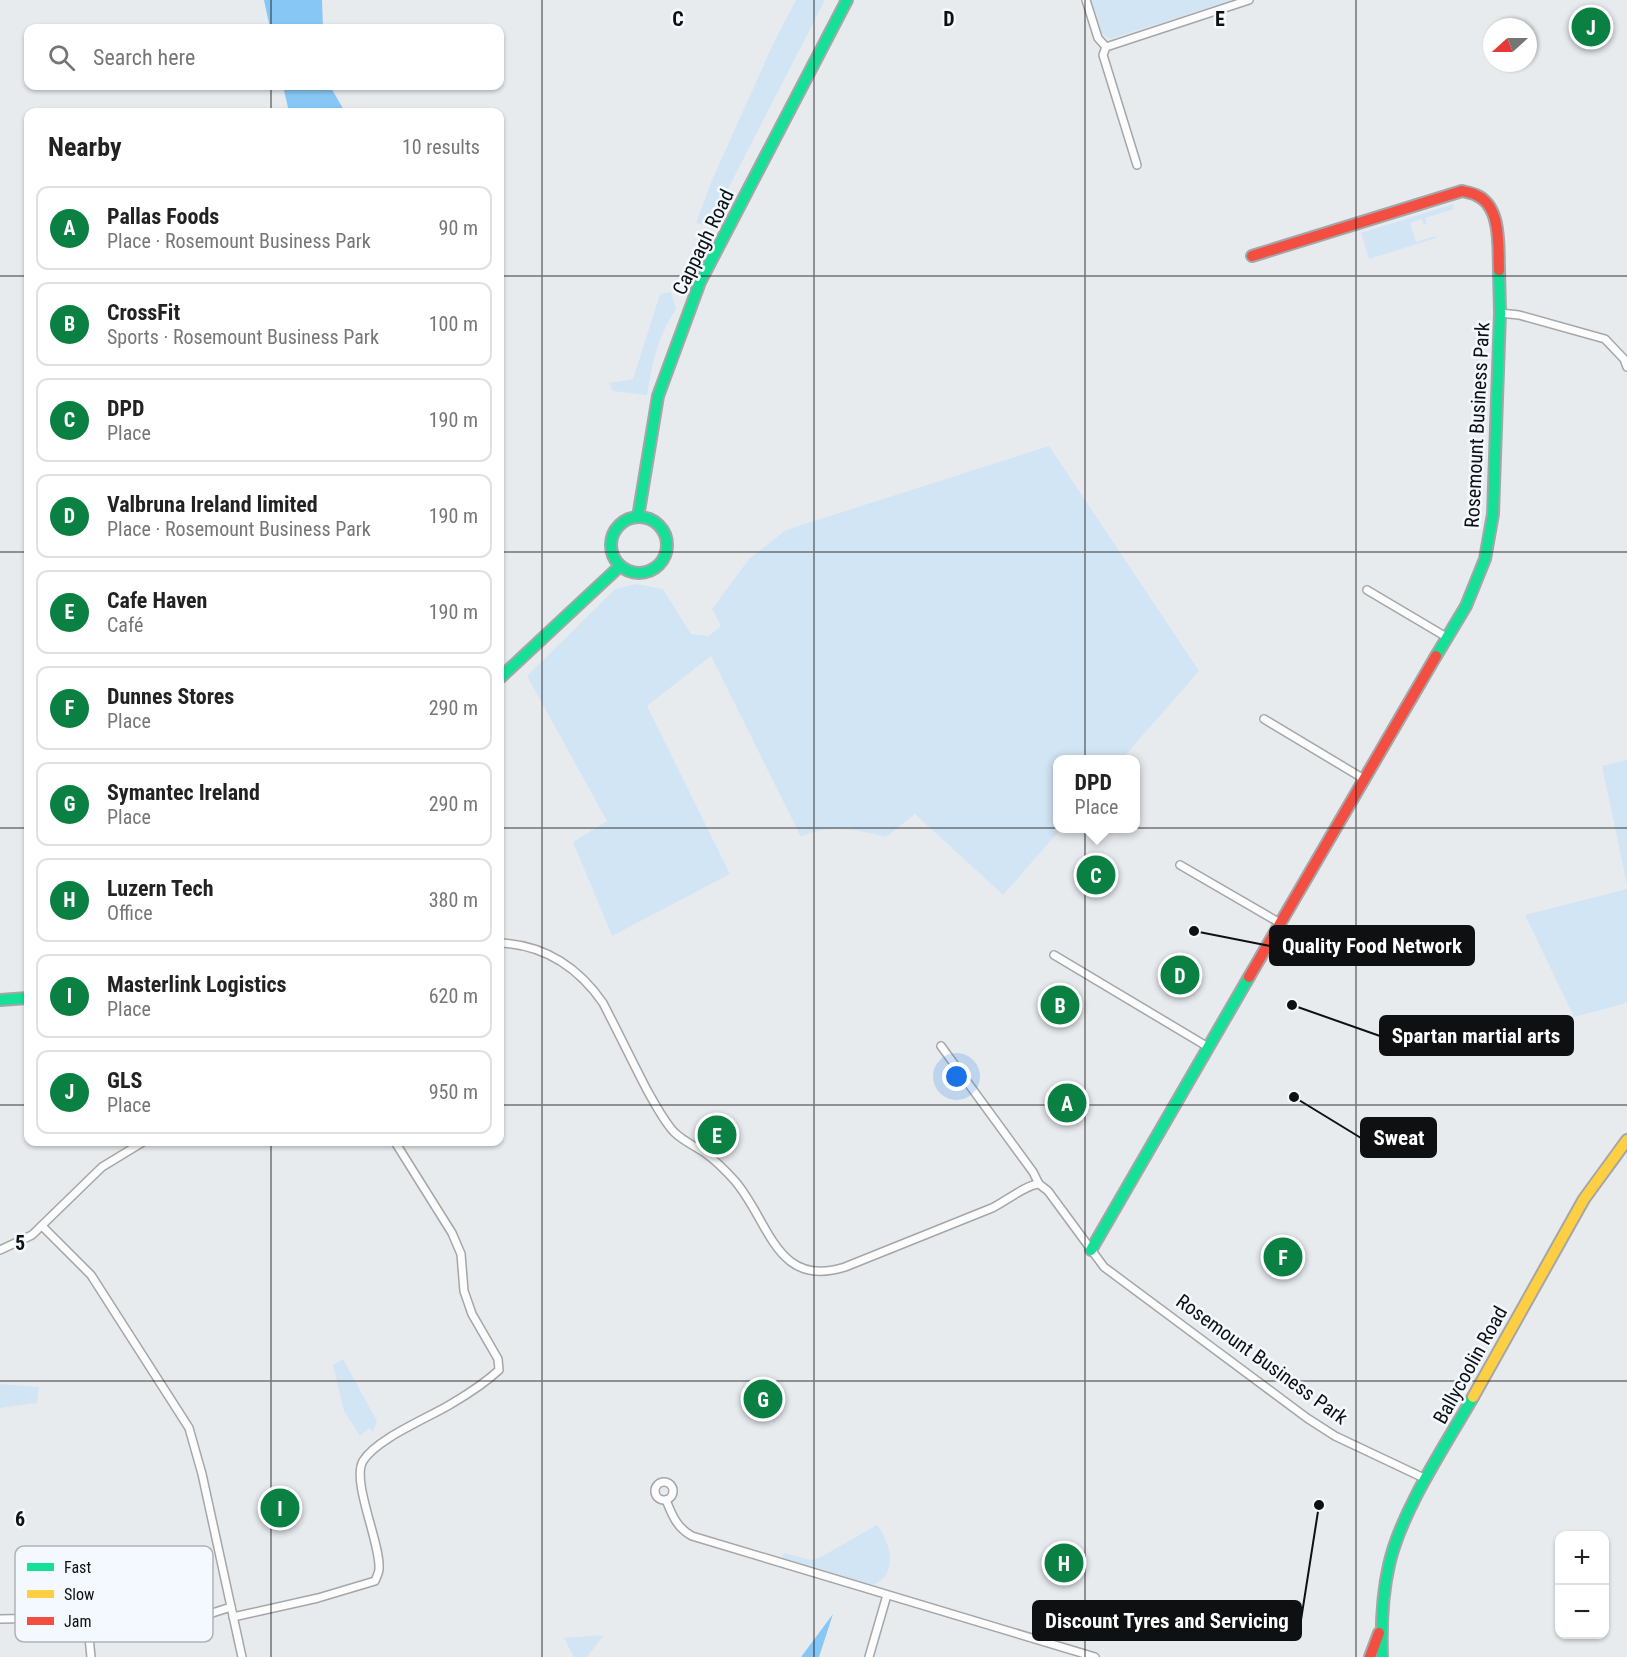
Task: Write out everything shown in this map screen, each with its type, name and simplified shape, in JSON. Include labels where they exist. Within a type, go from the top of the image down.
[{"type":"street","name":"Cappagh Road","points":[[638,517],[657,396],[700,282],[847,0]]},
{"type":"street","points":[[1086,0],[1098,38],[1106,47]]},
{"type":"street","points":[[1106,47],[1249,0]]},
{"type":"street","points":[[1106,47],[1103,56],[1137,165]]},
{"type":"street","name":"Rosemount Business Park","points":[[1091,1250],[1448,638],[1476,584],[1490,539],[1493,514],[1500,313],[1496,219],[1484,199],[1470,192],[1452,193],[1252,256]]},
{"type":"street","name":"Rosemount Business Park","points":[[1500,313],[1519,315],[1605,339],[1624,359],[1627,367]]},
{"type":"street","points":[[638,517],[651,520],[658,525],[664,533],[667,551],[658,566],[650,571],[633,573],[620,566],[611,550],[612,540],[621,524],[628,519],[638,517]]},
{"type":"street","points":[[504,674],[620,566]]},
{"type":"street","points":[[1367,590],[1448,638]]},
{"type":"street","points":[[1264,719],[1364,779]]},
{"type":"street","points":[[1180,865],[1280,923]]},
{"type":"street","points":[[504,943],[520,944],[539,950],[566,965],[592,988],[603,1003],[660,1112],[675,1132],[706,1154],[733,1179],[750,1200],[778,1251],[789,1262],[801,1269],[816,1273],[845,1268],[992,1208],[1029,1186],[1040,1184]]},
{"type":"street","points":[[1054,955],[1209,1047]]},
{"type":"street","points":[[0,1000],[24,998]]},
{"type":"street","name":"Rosemount Business Park","points":[[941,1047],[1040,1184],[1048,1191],[1104,1267],[1307,1418],[1335,1436],[1426,1479]]},
{"type":"street","name":"Ballycoolin Road","points":[[1382,1657],[1381,1624],[1389,1565],[1401,1529],[1426,1479],[1584,1199],[1627,1140]]},
{"type":"street","points":[[0,1250],[21,1242],[43,1227],[102,1167],[136,1146]]},
{"type":"street","points":[[233,1617],[318,1598],[375,1581],[380,1568],[362,1483],[362,1462],[372,1451],[400,1432],[452,1404],[500,1370],[498,1359],[472,1314],[464,1291],[461,1254],[452,1233],[398,1146]]},
{"type":"street","points":[[43,1227],[91,1275],[189,1428],[200,1464],[242,1657]]},
{"type":"street","points":[[666,1500],[674,1520],[684,1532],[692,1536],[1095,1657]]},
{"type":"street","points":[[869,1657],[887,1595]]},
{"type":"street","points":[[213,1613],[231,1607]]},
{"type":"street","points":[[0,1619],[15,1619]]},
{"type":"street","name":"Ballycoolin Road","points":[[1370,1657],[1381,1624]]},
{"type":"street","points":[[90,1642],[91,1657]]},
{"type":"shaded area","points":[[796,0],[825,0],[709,226],[696,223],[712,180],[774,42]]},
{"type":"shaded area","points":[[1091,0],[1233,0],[1110,39],[1101,33]]},
{"type":"shaded area","points":[[1453,204],[1454,209],[1425,218],[1427,224],[1424,225],[1422,219],[1410,223],[1416,242],[1435,236],[1436,238],[1369,259],[1361,233]]},
{"type":"shaded area","points":[[671,292],[676,309],[657,350],[647,395],[613,391],[609,383],[633,379],[660,294]]},
{"type":"shaded area","points":[[1049,446],[1199,671],[1126,755],[1053,755],[1053,833],[1057,833],[1003,895],[915,814],[886,837],[854,830],[832,829],[801,837],[711,656],[647,706],[730,874],[612,936],[573,842],[607,821],[527,676],[615,589],[636,584],[663,589],[691,634],[709,636],[721,626],[712,609],[749,559],[786,530]]},
{"type":"shaded area","points":[[1627,760],[1627,885],[1602,766]]},
{"type":"shaded area","points":[[1627,889],[1627,1003],[1574,1017],[1525,915]]},
{"type":"shaded area","points":[[343,1359],[377,1421],[373,1432],[369,1428],[360,1436],[344,1411],[333,1365]]},
{"type":"shaded area","points":[[0,1384],[39,1387],[37,1403],[0,1408]]},
{"type":"shaded area","points":[[877,1525],[886,1540],[890,1558],[886,1575],[881,1581],[872,1585],[782,1558],[784,1553],[811,1560],[821,1557]]},
{"type":"shaded area","points":[[1092,1600],[1108,1605],[1107,1609],[1120,1613],[1114,1626],[1110,1628],[1085,1621]]},
{"type":"shaded area","points":[[604,1635],[587,1657],[574,1657],[564,1638]]},
{"type":"water","points":[[264,0],[322,0],[323,24],[269,24]]},
{"type":"water","points":[[284,90],[332,90],[343,108],[288,108]]},
{"type":"water","points":[[833,1614],[819,1657],[801,1657]]},
{"type":"traffic: fast","points":[[638,517],[658,396],[700,282],[847,0]]},
{"type":"traffic: fast","points":[[1436,656],[1466,606],[1485,559],[1493,514],[1500,313],[1499,270]]},
{"type":"traffic: fast","points":[[639,517],[650,519],[659,525],[665,534],[667,545],[665,556],[659,565],[650,571],[639,573],[628,571],[619,565],[613,556],[611,545],[613,534],[619,525],[628,519],[639,517]]},
{"type":"traffic: fast","points":[[504,674],[620,566]]},
{"type":"traffic: fast","points":[[1091,1250],[1249,977]]},
{"type":"traffic: fast","points":[[0,1000],[24,998]]},
{"type":"traffic: fast","points":[[1382,1657],[1383,1599],[1395,1544],[1413,1501],[1473,1397]]},
{"type":"traffic: slow","points":[[1473,1397],[1584,1199],[1627,1140]]},
{"type":"traffic: jam","points":[[1252,256],[1462,191],[1476,195],[1490,208],[1497,228],[1499,270]]},
{"type":"traffic: jam","points":[[1249,977],[1436,656]]},
{"type":"traffic: jam","points":[[1370,1657],[1379,1633]]},
{"type":"place","name":"GLS","points":[[1591,27]]},
{"type":"place","name":"DPD","points":[[1096,875]]},
{"type":"place","name":"Quality Food Network","points":[[1194,931]]},
{"type":"place","name":"Valbruna Ireland limited","points":[[1180,975]]},
{"type":"place","name":"CrossFit","points":[[1060,1005]]},
{"type":"place","name":"Spartan martial arts","points":[[1292,1005]]},
{"type":"place","name":"Sweat","points":[[1294,1097]]},
{"type":"place","name":"Pallas Foods","points":[[1067,1103]]},
{"type":"place","name":"Cafe Haven","points":[[717,1135]]},
{"type":"place","name":"Dunnes Stores","points":[[1283,1257]]},
{"type":"place","name":"Symantec Ireland","points":[[763,1399]]},
{"type":"place","name":"Discount Tyres and Servicing","points":[[1319,1505]]},
{"type":"place","name":"Masterlink Logistics","points":[[280,1508]]},
{"type":"place","name":"Luzern Tech","points":[[1064,1563]]}]
